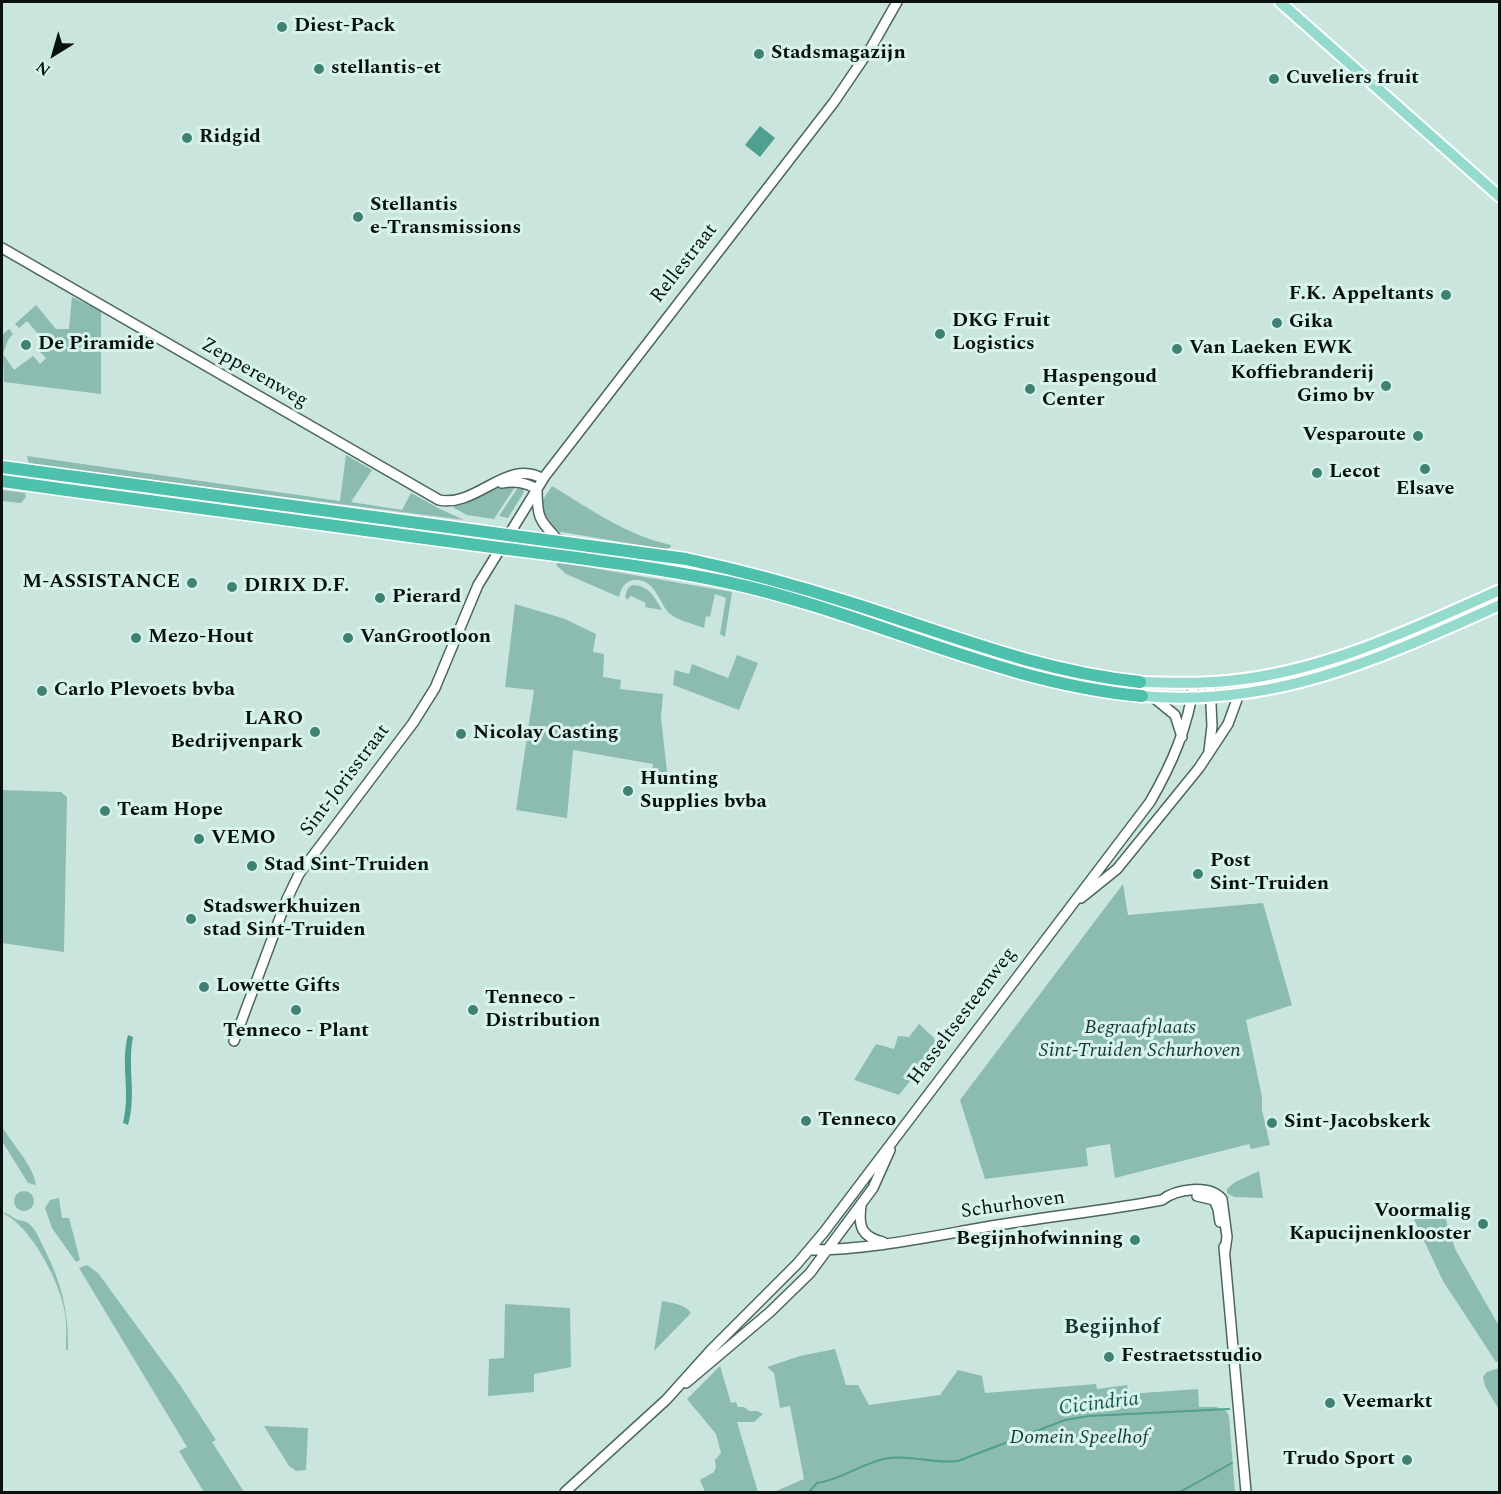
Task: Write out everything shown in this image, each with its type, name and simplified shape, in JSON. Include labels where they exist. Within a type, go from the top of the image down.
[{"type":"highway","points":[[2,467],[666,556],[727,568],[854,604],[1018,658],[1080,674],[1140,682]]},
{"type":"highway","points":[[2,481],[643,567],[747,587],[806,603],[1015,672],[1063,684],[1148,696]]},
{"type":"main road","points":[[1280,2],[1500,197]]},
{"type":"main road","points":[[1140,682],[1210,683],[1270,675],[1335,658],[1401,633],[1500,590]]},
{"type":"main road","points":[[1148,696],[1211,697],[1282,687],[1340,672],[1407,646],[1500,605]]},
{"type":"street","name":"Rellestraat","points":[[500,548],[543,479],[595,409],[834,102],[872,46],[897,2]]},
{"type":"street","name":"Zepperenweg","points":[[2,248],[431,497],[444,501],[456,500],[520,473],[536,475],[543,479]]},
{"type":"street","name":"Zepperenweg","points":[[493,485],[517,482],[529,484],[537,489]]},
{"type":"street","points":[[537,489],[539,518],[559,541]]},
{"type":"street","name":"Sint-Jorisstraat","points":[[234,1041],[287,899],[299,874],[413,723],[435,688],[478,585],[500,548]]},
{"type":"street","name":"Hasseltsesteenweg","points":[[666,1400],[711,1350],[810,1250],[1075,899],[1142,814],[1169,770],[1182,737],[1194,683]]},
{"type":"street","name":"Hasseltsesteenweg","points":[[1208,753],[1212,734],[1210,683]]},
{"type":"street","name":"Hasseltsesteenweg","points":[[565,1492],[666,1400],[727,1350],[810,1273],[879,1178],[891,1148],[1083,895],[1117,869],[1175,798],[1228,724],[1239,694]]},
{"type":"street","points":[[1148,696],[1175,715],[1182,737]]},
{"type":"street","name":"Schurhoven","points":[[810,1250],[885,1243],[1162,1200],[1193,1196],[1216,1197],[1221,1238],[1225,1251],[1246,1492]]},
{"type":"street","points":[[861,1204],[860,1220],[864,1231],[870,1238],[885,1243]]},
{"type":"green space","points":[[72,297],[101,311],[101,394],[4,382],[2,335],[9,329],[13,334],[3,354],[14,370],[33,356],[40,364],[46,358],[38,350],[45,342],[27,321],[19,328],[15,324],[36,305],[56,329],[69,329]]},
{"type":"green space","points":[[346,455],[372,470],[351,502],[402,510],[411,493],[464,520],[29,464],[27,456],[340,501]]},
{"type":"green space","points":[[507,484],[517,484],[494,519],[467,515],[454,508],[453,505]]},
{"type":"green space","points":[[519,486],[524,492],[508,518],[499,516]]},
{"type":"green space","points":[[552,486],[624,528],[671,545],[671,547],[654,550],[645,546],[555,531],[547,525],[540,504]]},
{"type":"green space","points":[[2,490],[25,493],[26,497],[21,503],[2,501]]},
{"type":"green space","points":[[558,562],[732,592],[725,637],[720,634],[726,598],[715,594],[710,617],[706,616],[704,628],[669,613],[651,586],[640,580],[627,582],[619,597],[566,574],[556,565]]},
{"type":"green space","points":[[632,585],[647,590],[662,610],[645,607],[646,603],[631,596],[627,600],[625,596]]},
{"type":"green space","points":[[515,604],[565,619],[596,634],[593,652],[604,654],[603,677],[621,680],[620,689],[663,694],[661,717],[668,781],[651,777],[653,764],[573,750],[567,818],[516,810],[534,690],[505,687]]},
{"type":"green space","points":[[737,655],[758,663],[739,710],[673,685],[675,670],[689,674],[692,664],[728,678]]},
{"type":"green space","points":[[2,790],[61,792],[67,797],[64,952],[2,943]]},
{"type":"green space","name":"Begraafplaats Sint-Truiden Schurhoven","points":[[1123,884],[1128,915],[1263,903],[1292,1005],[1246,1020],[1270,1145],[1251,1149],[1249,1144],[1115,1178],[1110,1144],[1086,1148],[1088,1166],[985,1179],[960,1100]]},
{"type":"green space","points":[[919,1024],[934,1038],[937,1047],[899,1095],[854,1080],[876,1044],[894,1049],[898,1036],[909,1037]]},
{"type":"green space","points":[[2,1127],[27,1163],[36,1185],[28,1183],[2,1141]]},
{"type":"green space","points":[[1259,1171],[1263,1198],[1234,1197],[1227,1193],[1227,1189],[1235,1182]]},
{"type":"green space","points":[[24,1191],[31,1194],[34,1201],[31,1208],[24,1211],[17,1208],[14,1201],[17,1194]]},
{"type":"green space","points":[[59,1198],[62,1218],[69,1218],[80,1260],[76,1262],[52,1228],[45,1208],[50,1200]]},
{"type":"green space","points":[[2,1213],[28,1223],[35,1230],[43,1246],[63,1296],[67,1322],[68,1350],[66,1350],[65,1313],[51,1272],[34,1242],[13,1220]]},
{"type":"green space","points":[[1411,1213],[1433,1213],[1439,1219],[1445,1217],[1455,1249],[1499,1326],[1499,1361],[1496,1362],[1443,1281]]},
{"type":"green space","points":[[87,1265],[98,1273],[180,1385],[216,1440],[212,1442],[244,1492],[204,1492],[179,1451],[187,1447],[79,1268]]},
{"type":"green space","points":[[662,1301],[682,1306],[691,1313],[654,1351]]},
{"type":"green space","points":[[505,1304],[570,1308],[571,1367],[534,1374],[534,1392],[488,1396],[489,1359],[504,1358]]},
{"type":"green space","name":"Domein Speelhof","points":[[835,1349],[846,1385],[858,1385],[869,1405],[940,1395],[958,1370],[982,1376],[985,1393],[1096,1384],[1097,1389],[1127,1385],[1129,1394],[1198,1389],[1199,1407],[1216,1407],[1226,1411],[1229,1416],[1235,1492],[774,1492],[804,1479],[790,1406],[780,1408],[774,1373],[767,1367],[800,1356]]},
{"type":"green space","points":[[720,1366],[731,1403],[736,1402],[738,1407],[763,1414],[754,1422],[737,1422],[758,1492],[705,1492],[700,1480],[714,1472],[715,1460],[721,1453],[716,1434],[687,1399]]},
{"type":"green space","points":[[1500,1368],[1499,1410],[1485,1386],[1483,1377],[1487,1372]]},
{"type":"green space","points":[[264,1426],[308,1428],[306,1470],[296,1471],[289,1466]]},
{"type":"shaded area","points":[[760,126],[775,138],[760,157],[745,145]]},
{"type":"shaded area","points":[[128,1035],[133,1037],[131,1048],[132,1103],[128,1125],[123,1123]]},
{"type":"waterway","name":"Cicindria","points":[[809,1492],[817,1483],[879,1460],[897,1457],[958,1461],[1065,1420],[1089,1416],[1229,1409]]},
{"type":"waterway","points":[[1180,1492],[1232,1463]]},
{"type":"place","name":"Diest-Pack","points":[[282,27]]},
{"type":"place","name":"Stadsmagazijn","points":[[759,54]]},
{"type":"place","name":"stellantis-et","points":[[319,69]]},
{"type":"place","name":"Cuveliers fruit","points":[[1274,79]]},
{"type":"place","name":"Ridgid","points":[[187,138]]},
{"type":"place","name":"Stellantis e-Transmissions","points":[[358,217]]},
{"type":"place","name":"F.K. Appeltants","points":[[1446,295]]},
{"type":"place","name":"Gika","points":[[1277,323]]},
{"type":"place","name":"DKG Fruit Logistics","points":[[940,334]]},
{"type":"place","name":"De Piramide","points":[[26,345]]},
{"type":"place","name":"Van Laeken EWK","points":[[1177,349]]},
{"type":"place","name":"Koffiebranderij Gimo bv","points":[[1386,386]]},
{"type":"place","name":"Haspengoud Center","points":[[1030,389]]},
{"type":"place","name":"Vesparoute","points":[[1418,436]]},
{"type":"place","name":"Elsave","points":[[1425,469]]},
{"type":"place","name":"Lecot","points":[[1317,473]]},
{"type":"place","name":"M-ASSISTANCE","points":[[192,583]]},
{"type":"place","name":"DIRIX D.F.","points":[[232,587]]},
{"type":"place","name":"Pierard","points":[[380,598]]},
{"type":"place","name":"Mezo-Hout","points":[[136,638]]},
{"type":"place","name":"VanGrootloon","points":[[348,638]]},
{"type":"place","name":"Carlo Plevoets bvba","points":[[42,691]]},
{"type":"place","name":"LARO Bedrijvenpark","points":[[315,732]]},
{"type":"place","name":"Nicolay Casting","points":[[461,734]]},
{"type":"place","name":"Hunting Supplies bvba","points":[[628,791]]},
{"type":"place","name":"Team Hope","points":[[105,811]]},
{"type":"place","name":"VEMO","points":[[199,839]]},
{"type":"place","name":"Stad Sint-Truiden","points":[[252,866]]},
{"type":"place","name":"Post Sint-Truiden","points":[[1198,874]]},
{"type":"place","name":"Stadswerkhuizen stad Sint-Truiden","points":[[191,919]]},
{"type":"place","name":"Lowette Gifts","points":[[204,987]]},
{"type":"place","name":"Tenneco - Plant","points":[[296,1010]]},
{"type":"place","name":"Tenneco - Distribution","points":[[473,1010]]},
{"type":"place","name":"Tenneco","points":[[806,1121]]},
{"type":"place","name":"Sint-Jacobskerk","points":[[1272,1123]]},
{"type":"place","name":"Voormalig Kapucijnenklooster","points":[[1483,1224]]},
{"type":"place","name":"Begijnhofwinning","points":[[1135,1240]]},
{"type":"place","name":"Festraetsstudio","points":[[1109,1357]]},
{"type":"place","name":"Veemarkt","points":[[1330,1403]]},
{"type":"place","name":"Trudo Sport","points":[[1407,1460]]},
{"type":"district","name":"Begijnhof","points":[[1112,1329]]}]
